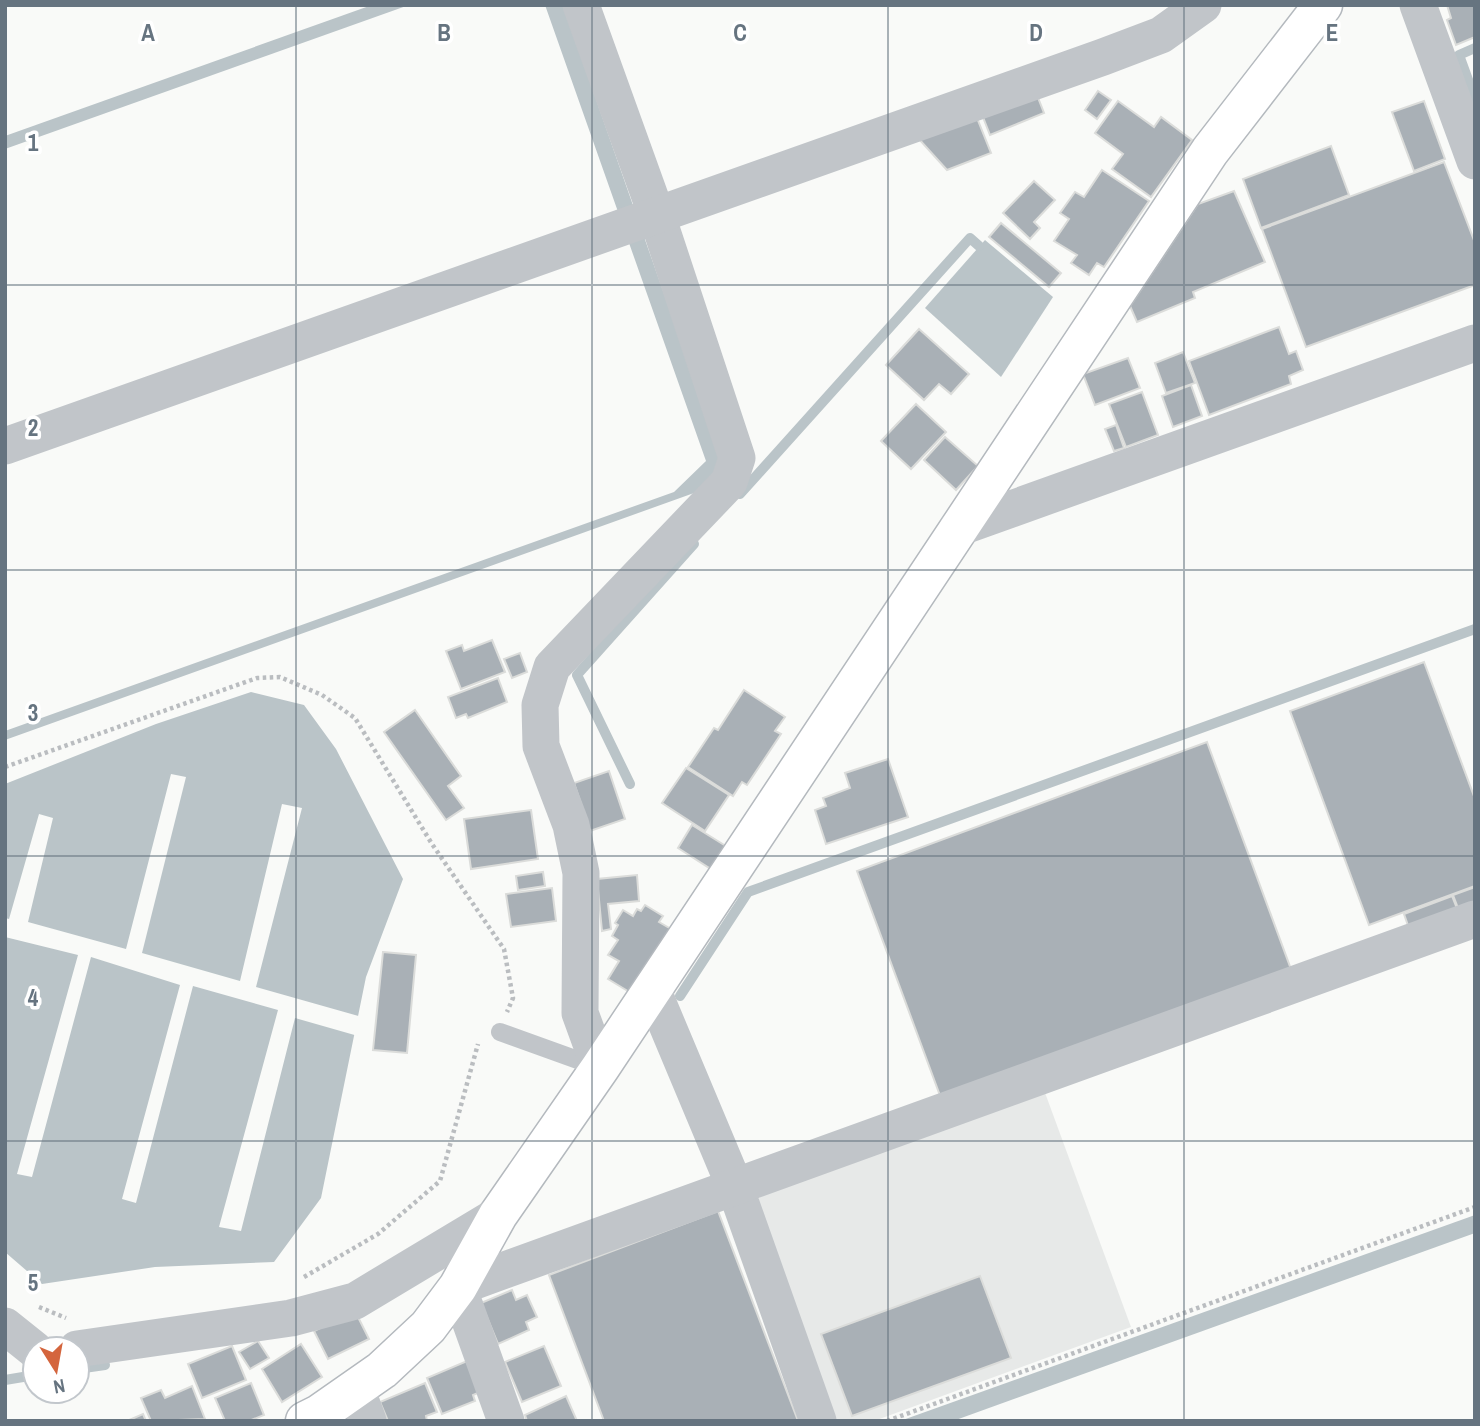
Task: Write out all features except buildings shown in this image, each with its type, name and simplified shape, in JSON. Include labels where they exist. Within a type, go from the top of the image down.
[{"type":"street","points":[[581,5],[640,222],[737,458],[729,482],[552,667],[540,705],[541,746],[571,825],[581,873],[580,1013],[600,1068]]},
{"type":"street","points":[[5,446],[1103,57],[1161,35],[1203,5]]},
{"type":"street","points":[[305,1421],[319,1414],[362,1404],[382,1370],[428,1327],[458,1287],[498,1215],[600,1068],[1210,151],[1323,5]]},
{"type":"street","points":[[1418,5],[1475,161]]},
{"type":"street","points":[[958,528],[1475,343]]},
{"type":"street","points":[[458,1287],[1475,919]]},
{"type":"street","points":[[652,989],[735,1186],[818,1421]]},
{"type":"street","points":[[74,1335],[291,1318],[355,1301],[498,1215]]},
{"type":"street","points":[[458,1287],[506,1421]]},
{"type":"street","points":[[5,1326],[21,1340]]},
{"type":"lane","points":[[500,1032],[600,1068]]},
{"type":"path","points":[[5,767],[257,678],[280,677],[322,695],[355,718],[432,844],[504,949],[513,998],[500,1032],[480,1040],[440,1181],[378,1234],[300,1279]]},
{"type":"path","points":[[887,1421],[1475,1207]]},
{"type":"path","points":[[38,1307],[74,1335]]},
{"type":"shaded area","points":[[372,5],[409,5],[5,149],[5,136]]},
{"type":"shaded area","points":[[545,5],[563,5],[721,457],[718,471],[694,493],[5,740],[5,731],[674,492],[706,461]]},
{"type":"shaded area","points":[[985,240],[1053,297],[1001,377],[925,308]]},
{"type":"shaded area","points":[[251,692],[304,705],[336,749],[403,879],[366,977],[321,1198],[274,1262],[155,1267],[42,1284],[5,1252],[5,784],[156,724]]},
{"type":"shaded area","points":[[1044,1090],[1131,1327],[874,1421],[829,1421],[753,1208],[765,1189]]},
{"type":"shaded area","points":[[1475,1215],[1475,1233],[953,1421],[900,1421]]},
{"type":"pier","points":[[171,774],[186,777],[142,953],[240,981],[282,804],[302,808],[256,987],[362,1017],[358,1036],[295,1018],[241,1231],[219,1227],[278,1010],[193,986],[136,1203],[122,1199],[180,985],[91,957],[32,1177],[17,1174],[78,955],[5,937],[5,918],[9,919],[39,814],[53,818],[28,922],[126,949]]},
{"type":"waterway","points":[[1475,48],[1459,55],[1475,99]]},
{"type":"waterway","points":[[740,494],[970,238],[979,246]]},
{"type":"waterway","points":[[630,784],[577,675],[694,544]]},
{"type":"waterway","points":[[680,996],[748,892],[1475,629]]},
{"type":"waterway","points":[[91,1367],[105,1365]]},
{"type":"waterway","points":[[5,1380],[21,1377]]}]
